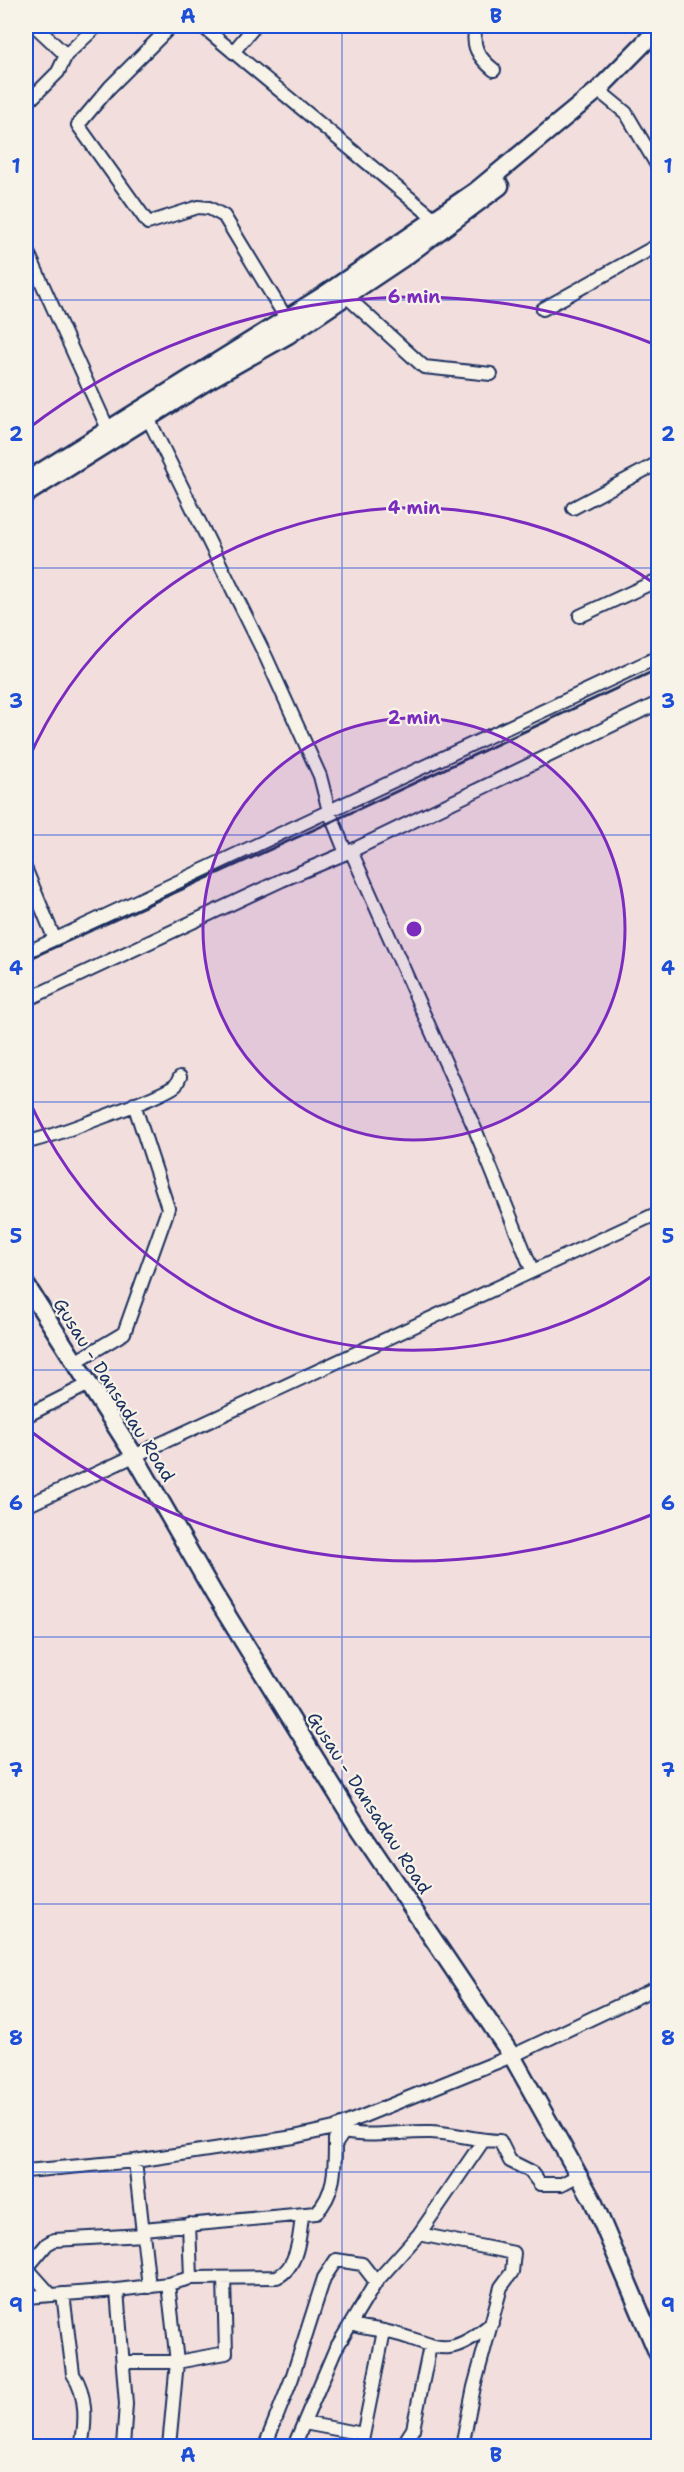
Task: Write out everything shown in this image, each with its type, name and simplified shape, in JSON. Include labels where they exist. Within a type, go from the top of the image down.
[{"type":"main road","points":[[26,481],[286,318],[435,219],[603,94],[658,29]]},
{"type":"main road","points":[[26,494],[212,378],[288,334],[471,209],[658,44]]},
{"type":"main road","name":"Gusau - Dansadau Road","points":[[26,1284],[134,1455],[214,1594],[357,1826],[512,2056],[593,2201],[658,2354]]},
{"type":"street","points":[[35,26],[66,55]]},
{"type":"street","points":[[26,104],[58,72],[66,55],[97,26]]},
{"type":"street","points":[[171,26],[78,125],[148,223],[198,207],[209,208],[224,216],[286,318]]},
{"type":"street","points":[[202,26],[435,219]]},
{"type":"street","points":[[233,52],[255,26]]},
{"type":"street","points":[[476,26],[475,50],[480,59],[494,70]]},
{"type":"street","points":[[603,94],[626,113],[658,167]]},
{"type":"street","points":[[543,309],[658,245]]},
{"type":"street","points":[[26,248],[108,429]]},
{"type":"street","points":[[346,296],[424,367],[491,374]]},
{"type":"street","points":[[148,418],[270,666],[320,776],[329,811],[476,1129],[532,1270]]},
{"type":"street","points":[[573,508],[658,464]]},
{"type":"street","points":[[580,616],[658,580]]},
{"type":"street","points":[[26,953],[658,657]]},
{"type":"street","points":[[26,1000],[282,880],[349,852],[658,703]]},
{"type":"street","points":[[26,870],[55,940]]},
{"type":"street","points":[[26,1142],[134,1104],[169,1089],[177,1084],[180,1077]]},
{"type":"street","points":[[75,1362],[124,1333],[168,1208],[134,1104]]},
{"type":"street","points":[[26,1506],[658,1213]]},
{"type":"street","points":[[26,1416],[89,1384]]},
{"type":"street","points":[[26,2171],[135,2161],[294,2137],[334,2128],[512,2056],[658,1987]]},
{"type":"street","points":[[81,2446],[84,2397],[81,2385],[73,2374],[57,2295],[26,2268],[47,2244],[54,2240],[143,2232],[189,2224],[316,2213],[327,2203],[336,2169],[334,2128]]},
{"type":"street","points":[[335,2145],[344,2132],[362,2136],[390,2132],[434,2132],[483,2141],[500,2141],[510,2161],[530,2171],[540,2184],[562,2184],[577,2176]]},
{"type":"street","points":[[294,2446],[335,2350],[376,2282],[419,2234],[483,2141]]},
{"type":"street","points":[[135,2161],[149,2287]]},
{"type":"street","points":[[26,2297],[149,2287],[191,2278],[224,2279],[282,2275],[290,2265],[297,2247],[302,2214]]},
{"type":"street","points":[[189,2224],[191,2278]]},
{"type":"street","points":[[419,2234],[514,2253],[512,2272],[501,2287],[474,2387],[462,2446]]},
{"type":"street","points":[[265,2446],[292,2378],[324,2278],[336,2260],[362,2264],[376,2282]]},
{"type":"street","points":[[123,2362],[177,2362],[226,2353],[228,2346],[224,2279]]},
{"type":"street","points":[[168,2284],[177,2362],[169,2446]]},
{"type":"street","points":[[117,2290],[126,2404],[123,2446]]},
{"type":"street","points":[[352,2324],[364,2329],[384,2331],[430,2346],[448,2349],[465,2344],[492,2323]]},
{"type":"street","points":[[304,2423],[362,2440],[384,2331]]},
{"type":"street","points":[[402,2446],[413,2429],[430,2346]]},
{"type":"railway","points":[[26,960],[333,821],[658,669]]}]
